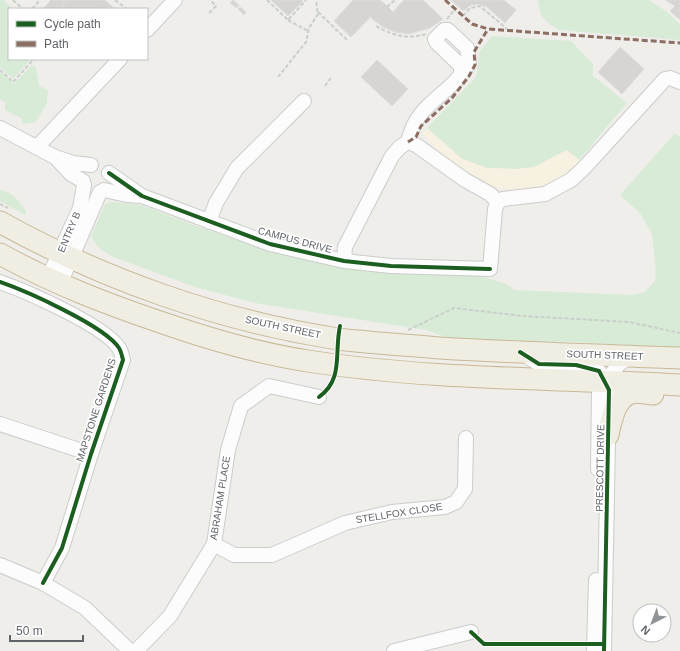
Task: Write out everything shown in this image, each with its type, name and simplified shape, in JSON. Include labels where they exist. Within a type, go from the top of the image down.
[{"type":"highway","name":"SOUTH STREET","points":[[6,216],[66,256],[143,288],[211,310],[304,332],[375,343],[520,352],[680,358]]},
{"type":"highway","points":[[0,254],[107,305],[221,342],[306,361],[412,374],[583,380],[602,390],[680,385]]},
{"type":"highway","points":[[608,435],[612,417],[622,399],[631,393],[680,394]]},
{"type":"street","points":[[148,29],[174,0]]},
{"type":"street","points":[[37,147],[119,60]]},
{"type":"street","points":[[344,261],[345,247],[392,156],[400,147],[408,142],[410,133],[418,115],[425,107],[444,93],[461,72]]},
{"type":"street","points":[[408,142],[416,145],[465,180],[490,194],[498,202],[503,199],[544,194],[566,184],[584,168],[665,79],[670,78],[680,82]]},
{"type":"street","points":[[209,222],[216,203],[237,168],[304,101]]},
{"type":"street","name":"CAMPUS DRIVE","points":[[0,128],[55,157],[73,163],[104,167],[109,173],[142,196],[209,222],[270,244],[344,261],[391,266],[490,269],[495,212],[498,202]]},
{"type":"street","name":"CAMPUS DRIVE","points":[[55,157],[71,174],[84,183],[91,191],[142,196]]},
{"type":"street","points":[[84,183],[85,170],[91,166]]},
{"type":"street","points":[[102,191],[110,182],[109,173]]},
{"type":"street","name":"ENTRY B","points":[[66,256],[80,208],[84,183]]},
{"type":"street","name":"ENTRY B","points":[[54,281],[102,191]]},
{"type":"street","name":"MAPSTONE GARDENS","points":[[0,282],[32,294],[104,333],[119,348],[123,360],[91,454],[62,548],[43,583]]},
{"type":"street","points":[[520,352],[539,364],[576,365],[599,371],[602,390]]},
{"type":"street","points":[[602,390],[618,364],[632,356]]},
{"type":"street","name":"ABRAHAM PLACE","points":[[136,651],[170,616],[214,544],[228,450],[241,406],[269,386],[319,397]]},
{"type":"street","name":"PRESCOTT DRIVE","points":[[594,651],[602,390],[609,390],[604,651]]},
{"type":"street","points":[[0,424],[91,454]]},
{"type":"street","name":"STELLFOX CLOSE","points":[[214,544],[234,555],[272,556],[345,523],[392,512],[445,507],[456,502],[465,489],[466,438]]},
{"type":"street","points":[[0,565],[43,583],[85,608],[130,651]]},
{"type":"street","points":[[394,651],[471,632]]},
{"type":"path","points":[[13,0],[22,8]]},
{"type":"path","points":[[33,8],[40,0]]},
{"type":"path","points":[[115,0],[126,8]]},
{"type":"path","points":[[209,13],[216,6],[210,0]]},
{"type":"path","points":[[267,0],[288,20],[308,31]]},
{"type":"path","points":[[288,20],[305,0]]},
{"type":"path","points":[[316,0],[318,12],[348,42]]},
{"type":"path","points":[[387,7],[394,0]]},
{"type":"path","points":[[119,3],[121,8]]},
{"type":"path","points":[[463,16],[470,8],[480,6],[507,29]]},
{"type":"path","points":[[442,23],[455,10]]},
{"type":"path","points":[[278,77],[306,42],[308,31],[318,12]]},
{"type":"path","points":[[376,26],[386,32],[404,37],[413,37],[431,32]]},
{"type":"path","points":[[0,70],[13,82],[33,60]]},
{"type":"path","points":[[325,86],[332,76]]},
{"type":"path","points":[[0,204],[6,216]]},
{"type":"path","points":[[407,330],[454,308],[530,317],[629,322],[680,333]]},
{"type":"green space","points":[[0,0],[3,0],[12,8],[8,8],[8,60],[30,60],[13,79],[0,67]]},
{"type":"green space","points":[[538,0],[649,0],[667,12],[680,24],[680,40],[559,30],[546,21],[540,11]]},
{"type":"green space","points":[[492,36],[571,41],[593,64],[593,76],[627,103],[579,160],[567,150],[534,167],[517,169],[487,168],[462,159],[427,128],[476,77],[480,51]]},
{"type":"green space","points":[[32,65],[36,67],[39,86],[48,90],[47,103],[36,122],[23,124],[21,118],[5,110],[5,102],[0,100],[0,72],[14,84]]},
{"type":"green space","points":[[675,133],[680,137],[680,348],[574,342],[452,339],[426,330],[255,303],[195,287],[111,256],[98,247],[91,236],[105,204],[112,202],[141,205],[204,229],[271,251],[344,267],[484,277],[506,284],[515,290],[632,295],[645,292],[655,281],[656,272],[652,234],[640,213],[620,195]]},
{"type":"green space","points":[[0,190],[9,193],[16,198],[26,212],[25,215],[0,201]]},
{"type":"sand","points":[[427,128],[462,159],[487,168],[517,169],[534,167],[567,150],[579,160],[566,176],[558,181],[531,190],[513,191],[478,181],[463,171],[448,160],[423,133]]},
{"type":"building","points":[[51,0],[66,0],[62,5],[65,8],[44,8]]},
{"type":"building","points":[[66,0],[105,0],[114,8],[65,8],[62,5]]},
{"type":"building","points":[[233,0],[239,5],[237,8],[230,3]]},
{"type":"building","points":[[271,0],[301,0],[303,1],[288,16]]},
{"type":"building","points":[[353,0],[380,0],[384,3],[351,37],[334,21]]},
{"type":"building","points":[[404,0],[423,0],[443,19],[430,28],[409,34],[395,32],[383,27],[370,17],[384,3],[393,12]]},
{"type":"building","points":[[451,0],[504,0],[516,10],[505,23],[486,6],[485,7],[479,4],[471,5],[463,11]]},
{"type":"building","points":[[665,0],[680,0],[680,20],[670,11],[675,6]]},
{"type":"building","points":[[240,7],[246,12],[244,15],[238,9]]},
{"type":"building","points":[[620,47],[644,69],[622,94],[598,72]]},
{"type":"building","points":[[377,60],[408,89],[392,106],[361,77]]},
{"type":"marked path","points":[[445,0],[472,24],[488,29],[680,43]]},
{"type":"marked path","points":[[408,142],[416,137],[421,126],[452,98],[469,76],[475,65],[474,52],[488,29]]},
{"type":"cycle path","points":[[109,173],[142,196],[270,244],[344,261],[391,266],[490,269]]},
{"type":"cycle path","points":[[0,282],[64,310],[98,330],[111,339],[119,348],[123,360],[91,454],[62,548],[43,583]]},
{"type":"cycle path","points":[[319,397],[327,390],[335,374],[340,326]]},
{"type":"cycle path","points":[[520,352],[539,364],[576,365],[599,371],[609,390],[604,651]]},
{"type":"cycle path","points":[[471,632],[484,644],[604,644]]}]
